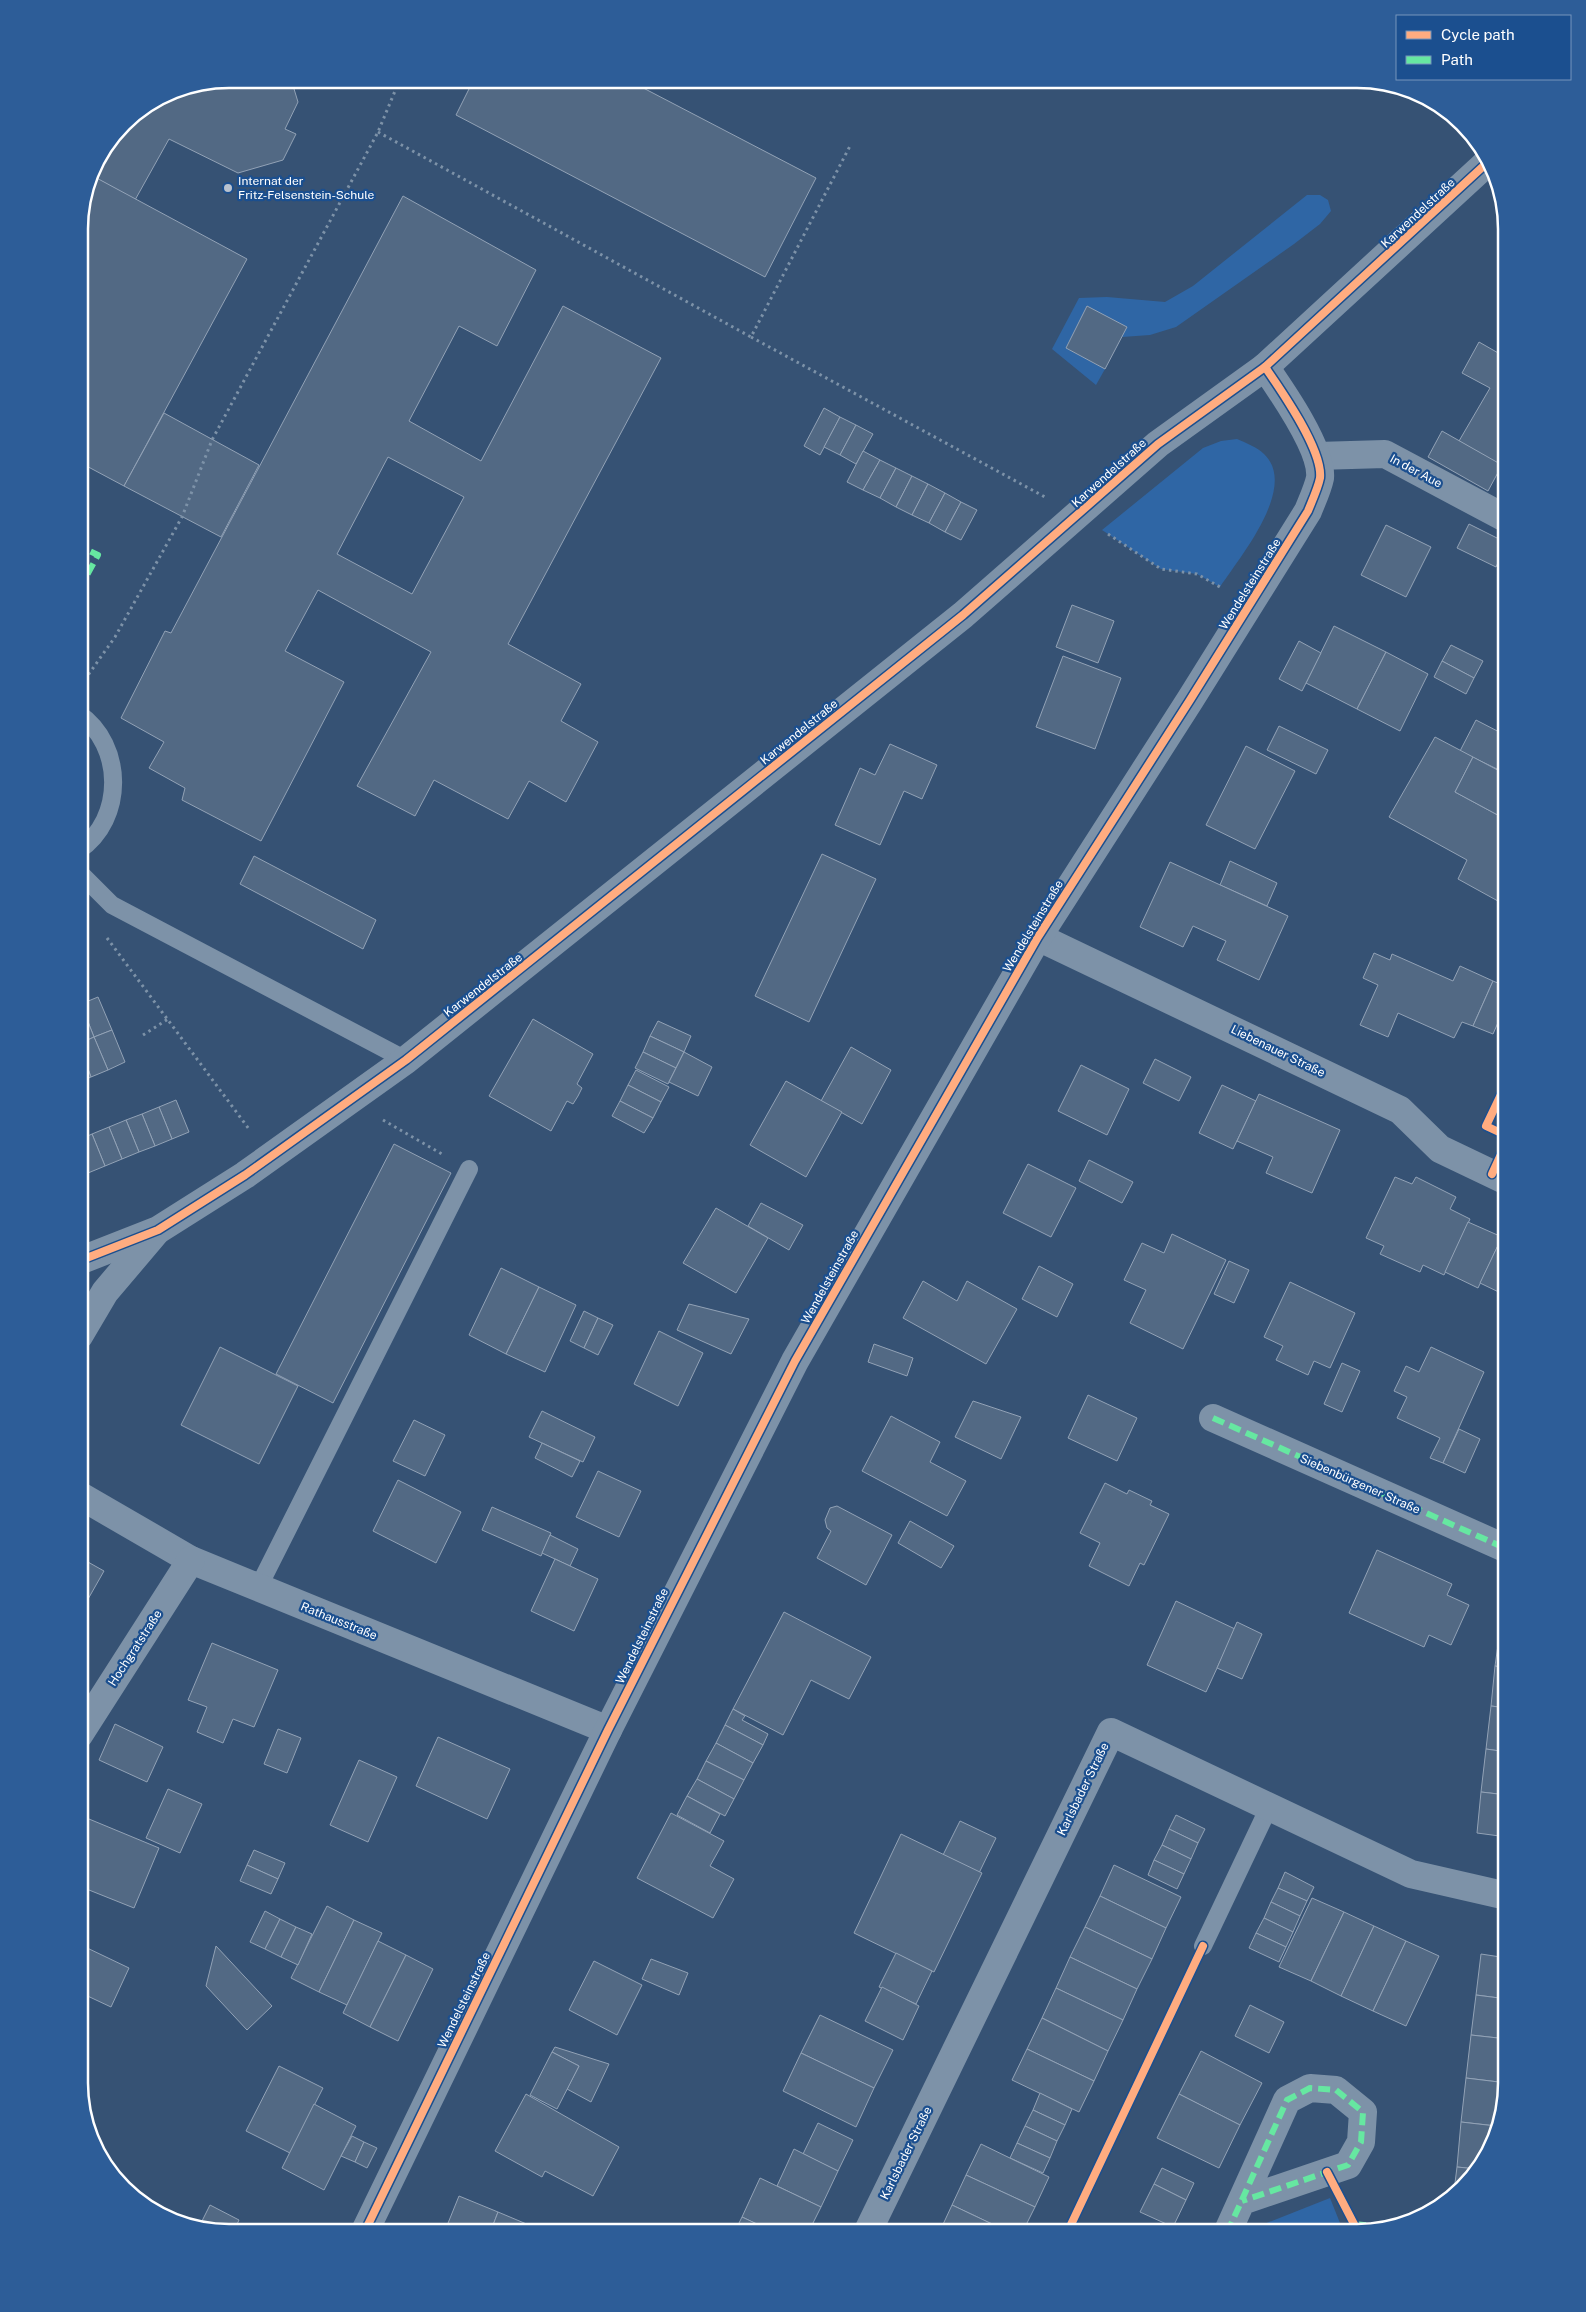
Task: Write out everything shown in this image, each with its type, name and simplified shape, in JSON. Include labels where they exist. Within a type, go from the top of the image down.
[{"type":"street","name":"Karwendelstraße","points":[[88,1258],[158,1230],[269,1158],[406,1060],[963,615],[1158,444],[1264,367],[1484,167]]},
{"type":"street","name":"Wendelsteinstraße","points":[[368,2224],[608,1730],[795,1361],[1038,937],[1308,511],[1320,477],[1317,456],[1284,395],[1264,367]]},
{"type":"street","name":"In der Aue","points":[[1317,456],[1385,454],[1499,515]]},
{"type":"street","name":"Liebenauer Straße","points":[[1038,937],[1400,1110],[1440,1149],[1499,1177]]},
{"type":"street","name":"Karwendelstraße","points":[[88,1321],[105,1292],[158,1230]]},
{"type":"street","name":"Siebenbürgener Straße","points":[[1213,1418],[1499,1545]]},
{"type":"street","name":"Rathausstraße","points":[[88,1500],[191,1560],[608,1730]]},
{"type":"street","name":"Hochgratstraße","points":[[88,1722],[191,1560]]},
{"type":"street","name":"Karlsbader Straße","points":[[871,2224],[1111,1732],[1411,1874],[1499,1894]]},
{"type":"street","points":[[1231,2224],[1287,2100],[1310,2088],[1336,2090],[1363,2112],[1361,2142],[1348,2165],[1242,2201]]},
{"type":"lane","points":[[88,720],[104,743],[113,769],[113,796],[104,822],[88,844]]},
{"type":"lane","points":[[88,881],[112,905],[406,1060]]},
{"type":"lane","points":[[258,1588],[469,1170]]},
{"type":"lane","points":[[1203,1946],[1269,1807]]},
{"type":"path","points":[[88,676],[116,637],[182,517],[212,440],[378,132],[396,88]]},
{"type":"path","points":[[378,132],[1079,515],[1161,569],[1197,574],[1249,606]]},
{"type":"path","points":[[751,337],[850,146]]},
{"type":"path","points":[[88,926],[93,927]]},
{"type":"path","points":[[106,936],[269,1158]]},
{"type":"path","points":[[143,1035],[168,1019]]},
{"type":"path","points":[[350,1101],[469,1170]]},
{"type":"shaded area","points":[[1307,195],[1320,195],[1328,200],[1331,211],[1320,224],[1176,327],[1150,335],[1122,337],[1087,306],[1066,348],[1105,369],[1096,385],[1052,349],[1079,298],[1107,297],[1165,302],[1193,286]]},
{"type":"shaded area","points":[[1237,439],[1255,447],[1264,454],[1273,468],[1275,485],[1270,503],[1252,541],[1220,587],[1197,574],[1161,569],[1102,530],[1203,448],[1221,441]]},
{"type":"shaded area","points":[[1330,2198],[1340,2224],[1264,2224]]},
{"type":"building","points":[[294,88],[298,102],[285,129],[296,134],[283,160],[238,173],[169,139],[135,200],[97,178],[106,158],[117,143],[129,129],[158,106],[183,95],[201,90]]},
{"type":"building","points":[[470,88],[643,88],[816,178],[765,277],[456,115]]},
{"type":"building","points":[[97,178],[247,259],[124,486],[88,467],[88,219],[92,192]]},
{"type":"building","points":[[403,196],[536,270],[497,346],[459,326],[409,421],[481,461],[563,306],[661,358],[508,644],[581,684],[561,721],[598,742],[566,802],[529,781],[508,819],[434,780],[415,816],[357,786],[431,652],[318,590],[285,651],[344,682],[261,841],[182,800],[185,788],[149,768],[164,742],[121,718],[165,631],[171,633]],"holes":[[[388,457],[464,497],[412,594],[337,554]]]},
{"type":"building","points":[[1087,306],[1127,327],[1105,369],[1066,348]]},
{"type":"building","points":[[1479,342],[1499,353],[1499,464],[1459,441],[1490,388],[1462,373]]},
{"type":"building","points":[[824,408],[840,417],[820,455],[804,446]]},
{"type":"building","points":[[164,413],[259,465],[221,537],[124,486]]},
{"type":"building","points":[[840,417],[856,425],[840,455],[824,447]]},
{"type":"building","points":[[856,425],[873,434],[856,464],[840,455]]},
{"type":"building","points":[[1442,431],[1499,463],[1499,471],[1488,491],[1428,457]]},
{"type":"building","points":[[863,451],[880,460],[863,490],[847,482]]},
{"type":"building","points":[[880,460],[896,468],[880,498],[863,490]]},
{"type":"building","points":[[896,468],[912,476],[896,507],[880,498]]},
{"type":"building","points":[[912,476],[928,484],[912,515],[896,507]]},
{"type":"building","points":[[928,484],[945,493],[929,523],[912,515]]},
{"type":"building","points":[[945,493],[961,502],[945,532],[929,523]]},
{"type":"building","points":[[961,502],[977,510],[961,540],[945,532]]},
{"type":"building","points":[[1469,524],[1499,539],[1499,560],[1496,567],[1457,548]]},
{"type":"building","points":[[1386,525],[1431,547],[1406,597],[1361,575]]},
{"type":"building","points":[[1072,605],[1114,621],[1098,663],[1056,647]]},
{"type":"building","points":[[1334,626],[1386,652],[1357,709],[1306,683]]},
{"type":"building","points":[[1299,641],[1321,653],[1302,691],[1279,679]]},
{"type":"building","points":[[1451,645],[1483,661],[1474,678],[1442,661]]},
{"type":"building","points":[[1386,652],[1428,674],[1400,731],[1357,709]]},
{"type":"building","points":[[1063,656],[1121,678],[1095,749],[1036,727]]},
{"type":"building","points":[[1442,661],[1474,678],[1466,694],[1434,677]]},
{"type":"building","points":[[1476,720],[1499,732],[1499,765],[1497,769],[1460,751]]},
{"type":"building","points":[[1279,726],[1328,750],[1316,774],[1267,750]]},
{"type":"building","points":[[1435,737],[1473,757],[1455,792],[1499,816],[1499,902],[1458,879],[1467,860],[1389,817]]},
{"type":"building","points":[[890,744],[937,765],[922,799],[904,791],[880,845],[835,825],[860,768],[875,775]]},
{"type":"building","points":[[1246,746],[1295,771],[1255,849],[1206,825]]},
{"type":"building","points":[[1473,757],[1499,771],[1499,816],[1455,792]]},
{"type":"building","points":[[822,854],[876,879],[809,1022],[755,996]]},
{"type":"building","points":[[254,856],[376,920],[363,949],[240,884]]},
{"type":"building","points":[[1230,861],[1277,883],[1267,906],[1220,885]]},
{"type":"building","points":[[1170,862],[1288,916],[1259,980],[1217,960],[1226,941],[1193,926],[1183,947],[1140,927]]},
{"type":"building","points":[[1374,953],[1390,960],[1392,954],[1453,981],[1460,966],[1493,981],[1473,1026],[1462,1022],[1454,1038],[1398,1013],[1388,1037],[1360,1025],[1378,985],[1363,978]]},
{"type":"building","points":[[1493,981],[1499,984],[1499,1020],[1493,1034],[1473,1026]]},
{"type":"building","points":[[98,997],[112,1030],[94,1037],[88,1022],[88,1001]]},
{"type":"building","points":[[533,1019],[593,1054],[577,1084],[582,1088],[578,1096],[573,1104],[567,1101],[551,1131],[489,1096]]},
{"type":"building","points":[[658,1021],[691,1036],[684,1052],[650,1036]]},
{"type":"building","points":[[88,1022],[94,1037],[88,1040]]},
{"type":"building","points":[[112,1030],[125,1062],[108,1070],[94,1037]]},
{"type":"building","points":[[650,1036],[684,1052],[676,1068],[643,1052]]},
{"type":"building","points":[[94,1037],[108,1070],[91,1077],[88,1069],[88,1040]]},
{"type":"building","points":[[851,1047],[891,1070],[862,1124],[821,1101]]},
{"type":"building","points":[[643,1052],[676,1068],[668,1084],[635,1068]]},
{"type":"building","points":[[684,1052],[712,1067],[698,1096],[669,1082]]},
{"type":"building","points":[[1155,1059],[1191,1077],[1179,1101],[1143,1083]]},
{"type":"building","points":[[1081,1065],[1129,1089],[1107,1135],[1058,1111]]},
{"type":"building","points":[[636,1070],[669,1087],[661,1102],[628,1085]]},
{"type":"building","points":[[786,1081],[842,1112],[806,1177],[750,1145]]},
{"type":"building","points":[[628,1085],[661,1102],[653,1118],[620,1101]]},
{"type":"building","points":[[1222,1085],[1256,1101],[1233,1149],[1199,1133]]},
{"type":"building","points":[[1259,1094],[1340,1130],[1312,1193],[1266,1173],[1273,1157],[1237,1141]]},
{"type":"building","points":[[176,1100],[189,1132],[172,1139],[159,1107]]},
{"type":"building","points":[[620,1101],[653,1118],[644,1133],[612,1116]]},
{"type":"building","points":[[159,1107],[172,1139],[155,1146],[142,1114]]},
{"type":"building","points":[[142,1114],[155,1146],[139,1152],[126,1120]]},
{"type":"building","points":[[126,1120],[139,1152],[122,1159],[109,1127]]},
{"type":"building","points":[[109,1127],[122,1159],[105,1166],[92,1134]]},
{"type":"building","points":[[92,1134],[105,1166],[88,1173],[88,1136]]},
{"type":"building","points":[[394,1144],[451,1173],[333,1403],[276,1374]]},
{"type":"building","points":[[1089,1160],[1133,1182],[1122,1203],[1079,1181]]},
{"type":"building","points":[[1028,1164],[1076,1188],[1051,1237],[1003,1213]]},
{"type":"building","points":[[1395,1177],[1412,1184],[1416,1177],[1456,1197],[1450,1209],[1470,1219],[1444,1275],[1423,1265],[1420,1272],[1380,1254],[1384,1246],[1366,1238]]},
{"type":"building","points":[[761,1203],[803,1225],[789,1250],[748,1226]]},
{"type":"building","points":[[716,1208],[768,1238],[736,1293],[683,1263]]},
{"type":"building","points":[[1468,1222],[1499,1236],[1499,1243],[1478,1288],[1445,1272]]},
{"type":"building","points":[[1172,1234],[1226,1260],[1183,1349],[1130,1323],[1146,1290],[1124,1280],[1142,1243],[1164,1253]]},
{"type":"building","points":[[1499,1243],[1499,1292],[1480,1283]]},
{"type":"building","points":[[1229,1261],[1249,1270],[1234,1303],[1214,1294]]},
{"type":"building","points":[[1039,1266],[1073,1284],[1057,1317],[1022,1299]]},
{"type":"building","points":[[501,1268],[539,1287],[506,1354],[469,1335]]},
{"type":"building","points":[[923,1281],[957,1301],[967,1281],[1017,1309],[986,1364],[903,1318]]},
{"type":"building","points":[[1290,1282],[1355,1313],[1330,1368],[1314,1361],[1308,1375],[1276,1360],[1283,1346],[1264,1337]]},
{"type":"building","points":[[539,1287],[576,1305],[545,1372],[506,1354]]},
{"type":"building","points":[[689,1304],[749,1319],[731,1354],[677,1330]]},
{"type":"building","points":[[584,1311],[598,1318],[584,1348],[570,1341]]},
{"type":"building","points":[[598,1318],[613,1325],[598,1355],[584,1348]]},
{"type":"building","points":[[659,1331],[703,1353],[678,1406],[634,1384]]},
{"type":"building","points":[[874,1344],[913,1358],[907,1376],[868,1362]]},
{"type":"building","points":[[220,1347],[298,1386],[259,1464],[181,1425]]},
{"type":"building","points":[[1431,1347],[1484,1372],[1443,1463],[1430,1458],[1440,1438],[1397,1418],[1407,1397],[1394,1391],[1406,1366],[1419,1372]]},
{"type":"building","points":[[1342,1363],[1360,1371],[1342,1412],[1324,1404]]},
{"type":"building","points":[[1088,1395],[1137,1418],[1117,1461],[1068,1438]]},
{"type":"building","points":[[973,1401],[1021,1417],[1001,1459],[955,1437]]},
{"type":"building","points":[[542,1411],[595,1437],[583,1462],[529,1437]]},
{"type":"building","points":[[891,1416],[940,1442],[930,1462],[966,1481],[947,1516],[862,1471]]},
{"type":"building","points":[[414,1420],[445,1435],[425,1476],[393,1461]]},
{"type":"building","points":[[1459,1429],[1480,1439],[1465,1473],[1443,1463]]},
{"type":"building","points":[[542,1443],[580,1461],[572,1477],[535,1458]]},
{"type":"building","points":[[598,1471],[641,1491],[619,1537],[576,1517]]},
{"type":"building","points":[[398,1480],[461,1512],[436,1563],[373,1531]]},
{"type":"building","points":[[1105,1483],[1127,1494],[1129,1490],[1152,1501],[1150,1505],[1169,1514],[1144,1565],[1140,1563],[1129,1586],[1089,1566],[1100,1543],[1080,1533]]},
{"type":"building","points":[[837,1506],[892,1535],[866,1585],[817,1558],[831,1531],[827,1528],[825,1520],[830,1508]]},
{"type":"building","points":[[492,1507],[551,1533],[541,1556],[482,1530]]},
{"type":"building","points":[[910,1521],[954,1546],[941,1568],[898,1543]]},
{"type":"building","points":[[550,1535],[578,1549],[570,1566],[542,1553]]},
{"type":"building","points":[[1377,1550],[1452,1584],[1447,1595],[1469,1605],[1451,1645],[1429,1635],[1424,1647],[1349,1613]]},
{"type":"building","points":[[555,1559],[598,1579],[574,1631],[531,1611]]},
{"type":"building","points":[[88,1562],[104,1571],[88,1599]]},
{"type":"building","points":[[1176,1601],[1235,1629],[1206,1692],[1147,1665]]},
{"type":"building","points":[[784,1612],[871,1657],[849,1699],[811,1680],[783,1735],[733,1709]]},
{"type":"building","points":[[1237,1622],[1262,1634],[1242,1679],[1217,1668]]},
{"type":"building","points":[[1499,1638],[1499,1667],[1495,1666]]},
{"type":"building","points":[[212,1643],[278,1670],[254,1727],[233,1719],[223,1743],[197,1732],[207,1707],[188,1700]]},
{"type":"building","points":[[1495,1666],[1499,1667],[1499,1707],[1491,1706]]},
{"type":"building","points":[[1491,1706],[1499,1707],[1499,1751],[1486,1749]]},
{"type":"building","points":[[733,1709],[745,1716],[742,1720],[768,1734],[763,1745],[725,1725]]},
{"type":"building","points":[[115,1724],[163,1747],[147,1782],[99,1760]]},
{"type":"building","points":[[725,1725],[763,1745],[753,1763],[716,1743]]},
{"type":"building","points":[[278,1729],[301,1738],[287,1773],[264,1764]]},
{"type":"building","points":[[438,1737],[510,1769],[487,1819],[416,1786]]},
{"type":"building","points":[[716,1743],[753,1763],[744,1780],[706,1761]]},
{"type":"building","points":[[1486,1749],[1499,1751],[1499,1794],[1481,1792]]},
{"type":"building","points":[[359,1760],[397,1777],[368,1842],[330,1825]]},
{"type":"building","points":[[706,1761],[744,1780],[734,1799],[697,1779]]},
{"type":"building","points":[[697,1779],[734,1799],[725,1816],[687,1796]]},
{"type":"building","points":[[168,1789],[202,1804],[180,1853],[146,1838]]},
{"type":"building","points":[[1481,1792],[1499,1794],[1499,1836],[1477,1833]]},
{"type":"building","points":[[687,1796],[720,1814],[710,1833],[677,1815]]},
{"type":"building","points":[[671,1813],[724,1841],[710,1866],[734,1879],[713,1918],[637,1878]]},
{"type":"building","points":[[1176,1815],[1205,1829],[1198,1843],[1169,1829]]},
{"type":"building","points":[[89,1819],[159,1848],[134,1908],[88,1890]]},
{"type":"building","points":[[960,1821],[996,1838],[979,1873],[943,1855]]},
{"type":"building","points":[[1169,1829],[1198,1843],[1191,1859],[1162,1845]]},
{"type":"building","points":[[901,1834],[982,1873],[934,1972],[854,1933]]},
{"type":"building","points":[[1162,1845],[1191,1859],[1184,1874],[1154,1860]]},
{"type":"building","points":[[254,1850],[285,1863],[278,1879],[247,1865]]},
{"type":"building","points":[[1154,1860],[1184,1874],[1177,1889],[1148,1875]]},
{"type":"building","points":[[247,1865],[278,1879],[271,1894],[240,1881]]},
{"type":"building","points":[[1114,1865],[1181,1897],[1166,1928],[1100,1896]]},
{"type":"building","points":[[1285,1872],[1314,1887],[1307,1901],[1278,1888]]},
{"type":"building","points":[[1278,1888],[1307,1901],[1300,1916],[1271,1902]]},
{"type":"building","points":[[1100,1896],[1166,1928],[1152,1959],[1085,1927]]},
{"type":"building","points":[[1312,1898],[1344,1912],[1311,1981],[1279,1967]]},
{"type":"building","points":[[1271,1902],[1300,1916],[1293,1932],[1264,1918]]},
{"type":"building","points":[[327,1906],[354,1920],[319,1992],[291,1978]]},
{"type":"building","points":[[265,1911],[280,1919],[265,1949],[250,1942]]},
{"type":"building","points":[[1344,1912],[1374,1926],[1341,1996],[1311,1981]]},
{"type":"building","points":[[1264,1918],[1293,1932],[1286,1947],[1256,1933]]},
{"type":"building","points":[[280,1919],[296,1927],[281,1957],[265,1949]]},
{"type":"building","points":[[354,1920],[382,1933],[347,2005],[319,1992]]},
{"type":"building","points":[[1374,1926],[1406,1941],[1373,2011],[1341,1996]]},
{"type":"building","points":[[296,1927],[312,1934],[298,1965],[281,1957]]},
{"type":"building","points":[[1085,1927],[1152,1959],[1137,1989],[1070,1957]]},
{"type":"building","points":[[1256,1933],[1286,1947],[1279,1962],[1249,1948]]},
{"type":"building","points":[[378,1941],[406,1955],[370,2027],[343,2013]]},
{"type":"building","points":[[1406,1941],[1439,1956],[1406,2026],[1373,2011]]},
{"type":"building","points":[[216,1946],[272,2006],[247,2030],[206,1986]]},
{"type":"building","points":[[88,1948],[129,1968],[111,2007],[88,1996]]},
{"type":"building","points":[[896,1953],[932,1971],[916,2004],[879,1987]]},
{"type":"building","points":[[1481,1954],[1499,1957],[1499,1998],[1476,1995]]},
{"type":"building","points":[[406,1955],[433,1969],[398,2041],[370,2027]]},
{"type":"building","points":[[1070,1957],[1137,1989],[1123,2020],[1056,1988]]},
{"type":"building","points":[[651,1959],[688,1973],[679,1995],[642,1979]]},
{"type":"building","points":[[594,1961],[642,1985],[617,2035],[569,2010]]},
{"type":"building","points":[[882,1987],[919,2006],[903,2040],[865,2021]]},
{"type":"building","points":[[1056,1988],[1123,2020],[1108,2051],[1042,2018]]},
{"type":"building","points":[[1476,1995],[1499,1998],[1499,2038],[1471,2035]]},
{"type":"building","points":[[1250,2005],[1284,2022],[1269,2053],[1235,2036]]},
{"type":"building","points":[[820,2015],[893,2050],[874,2088],[801,2053]]},
{"type":"building","points":[[1042,2018],[1108,2051],[1094,2081],[1027,2049]]},
{"type":"building","points":[[1471,2035],[1499,2038],[1499,2082],[1466,2078]]},
{"type":"building","points":[[555,2047],[609,2064],[591,2102],[567,2089],[579,2066],[552,2052]]},
{"type":"building","points":[[1027,2049],[1094,2081],[1079,2112],[1012,2080]]},
{"type":"building","points":[[1201,2051],[1262,2083],[1240,2125],[1179,2094]]},
{"type":"building","points":[[552,2052],[579,2066],[557,2109],[530,2095]]},
{"type":"building","points":[[801,2053],[874,2088],[856,2127],[783,2091]]},
{"type":"building","points":[[279,2066],[323,2088],[290,2153],[246,2131]]},
{"type":"building","points":[[1466,2078],[1499,2082],[1492,2126],[1461,2122]]},
{"type":"building","points":[[1040,2093],[1072,2109],[1065,2125],[1033,2110]]},
{"type":"building","points":[[526,2094],[619,2147],[593,2196],[545,2171],[542,2177],[495,2151]]},
{"type":"building","points":[[1179,2094],[1240,2125],[1219,2168],[1157,2138]]},
{"type":"building","points":[[314,2104],[356,2126],[324,2190],[282,2168]]},
{"type":"building","points":[[1033,2110],[1065,2125],[1057,2141],[1025,2126]]},
{"type":"building","points":[[1461,2122],[1492,2126],[1480,2154],[1470,2168],[1457,2167]]},
{"type":"building","points":[[818,2123],[853,2140],[838,2171],[803,2154]]},
{"type":"building","points":[[1025,2126],[1057,2141],[1050,2158],[1017,2143]]},
{"type":"building","points":[[352,2136],[364,2142],[355,2162],[341,2156]]},
{"type":"building","points":[[364,2142],[377,2148],[367,2168],[355,2162]]},
{"type":"building","points":[[1017,2143],[1050,2158],[1043,2173],[1010,2158]]},
{"type":"building","points":[[981,2144],[1049,2177],[1035,2207],[966,2175]]},
{"type":"building","points":[[794,2149],[838,2171],[821,2207],[777,2186]]},
{"type":"building","points":[[1457,2167],[1470,2168],[1457,2183],[1455,2185]]},
{"type":"building","points":[[1162,2168],[1194,2183],[1186,2200],[1154,2184]]},
{"type":"building","points":[[966,2175],[1035,2207],[1026,2224],[992,2224],[952,2205]]},
{"type":"building","points":[[760,2178],[821,2207],[812,2224],[757,2224],[742,2217]]},
{"type":"building","points":[[1154,2184],[1186,2200],[1174,2224],[1166,2224],[1140,2212]]},
{"type":"building","points":[[459,2196],[498,2212],[493,2224],[448,2224]]},
{"type":"building","points":[[210,2205],[239,2220],[237,2224],[202,2222]]},
{"type":"building","points":[[952,2205],[992,2224],[943,2224]]},
{"type":"building","points":[[498,2212],[526,2224],[493,2224]]},
{"type":"building","points":[[742,2217],[757,2224],[738,2224]]},
{"type":"marked path","points":[[88,550],[98,555],[88,573]]},
{"type":"marked path","points":[[1213,1418],[1499,1545]]},
{"type":"marked path","points":[[1231,2224],[1287,2100],[1310,2088],[1336,2090],[1363,2112],[1361,2142],[1348,2165],[1242,2201]]},
{"type":"cycle path","points":[[88,1257],[158,1230],[245,1175],[406,1060],[963,615],[1158,444],[1265,367],[1484,166]]},
{"type":"cycle path","points":[[368,2224],[608,1730],[795,1361],[1038,937],[1190,700],[1308,511],[1320,478],[1315,452],[1300,421],[1265,367]]},
{"type":"cycle path","points":[[1499,1099],[1486,1126],[1499,1132]]},
{"type":"cycle path","points":[[1492,1174],[1499,1159]]},
{"type":"cycle path","points":[[1071,2224],[1203,1946]]},
{"type":"cycle path","points":[[1327,2172],[1354,2224]]},
{"type":"place","name":"Internat der Fritz-Felsenstein-Schule","points":[[228,188]]}]
